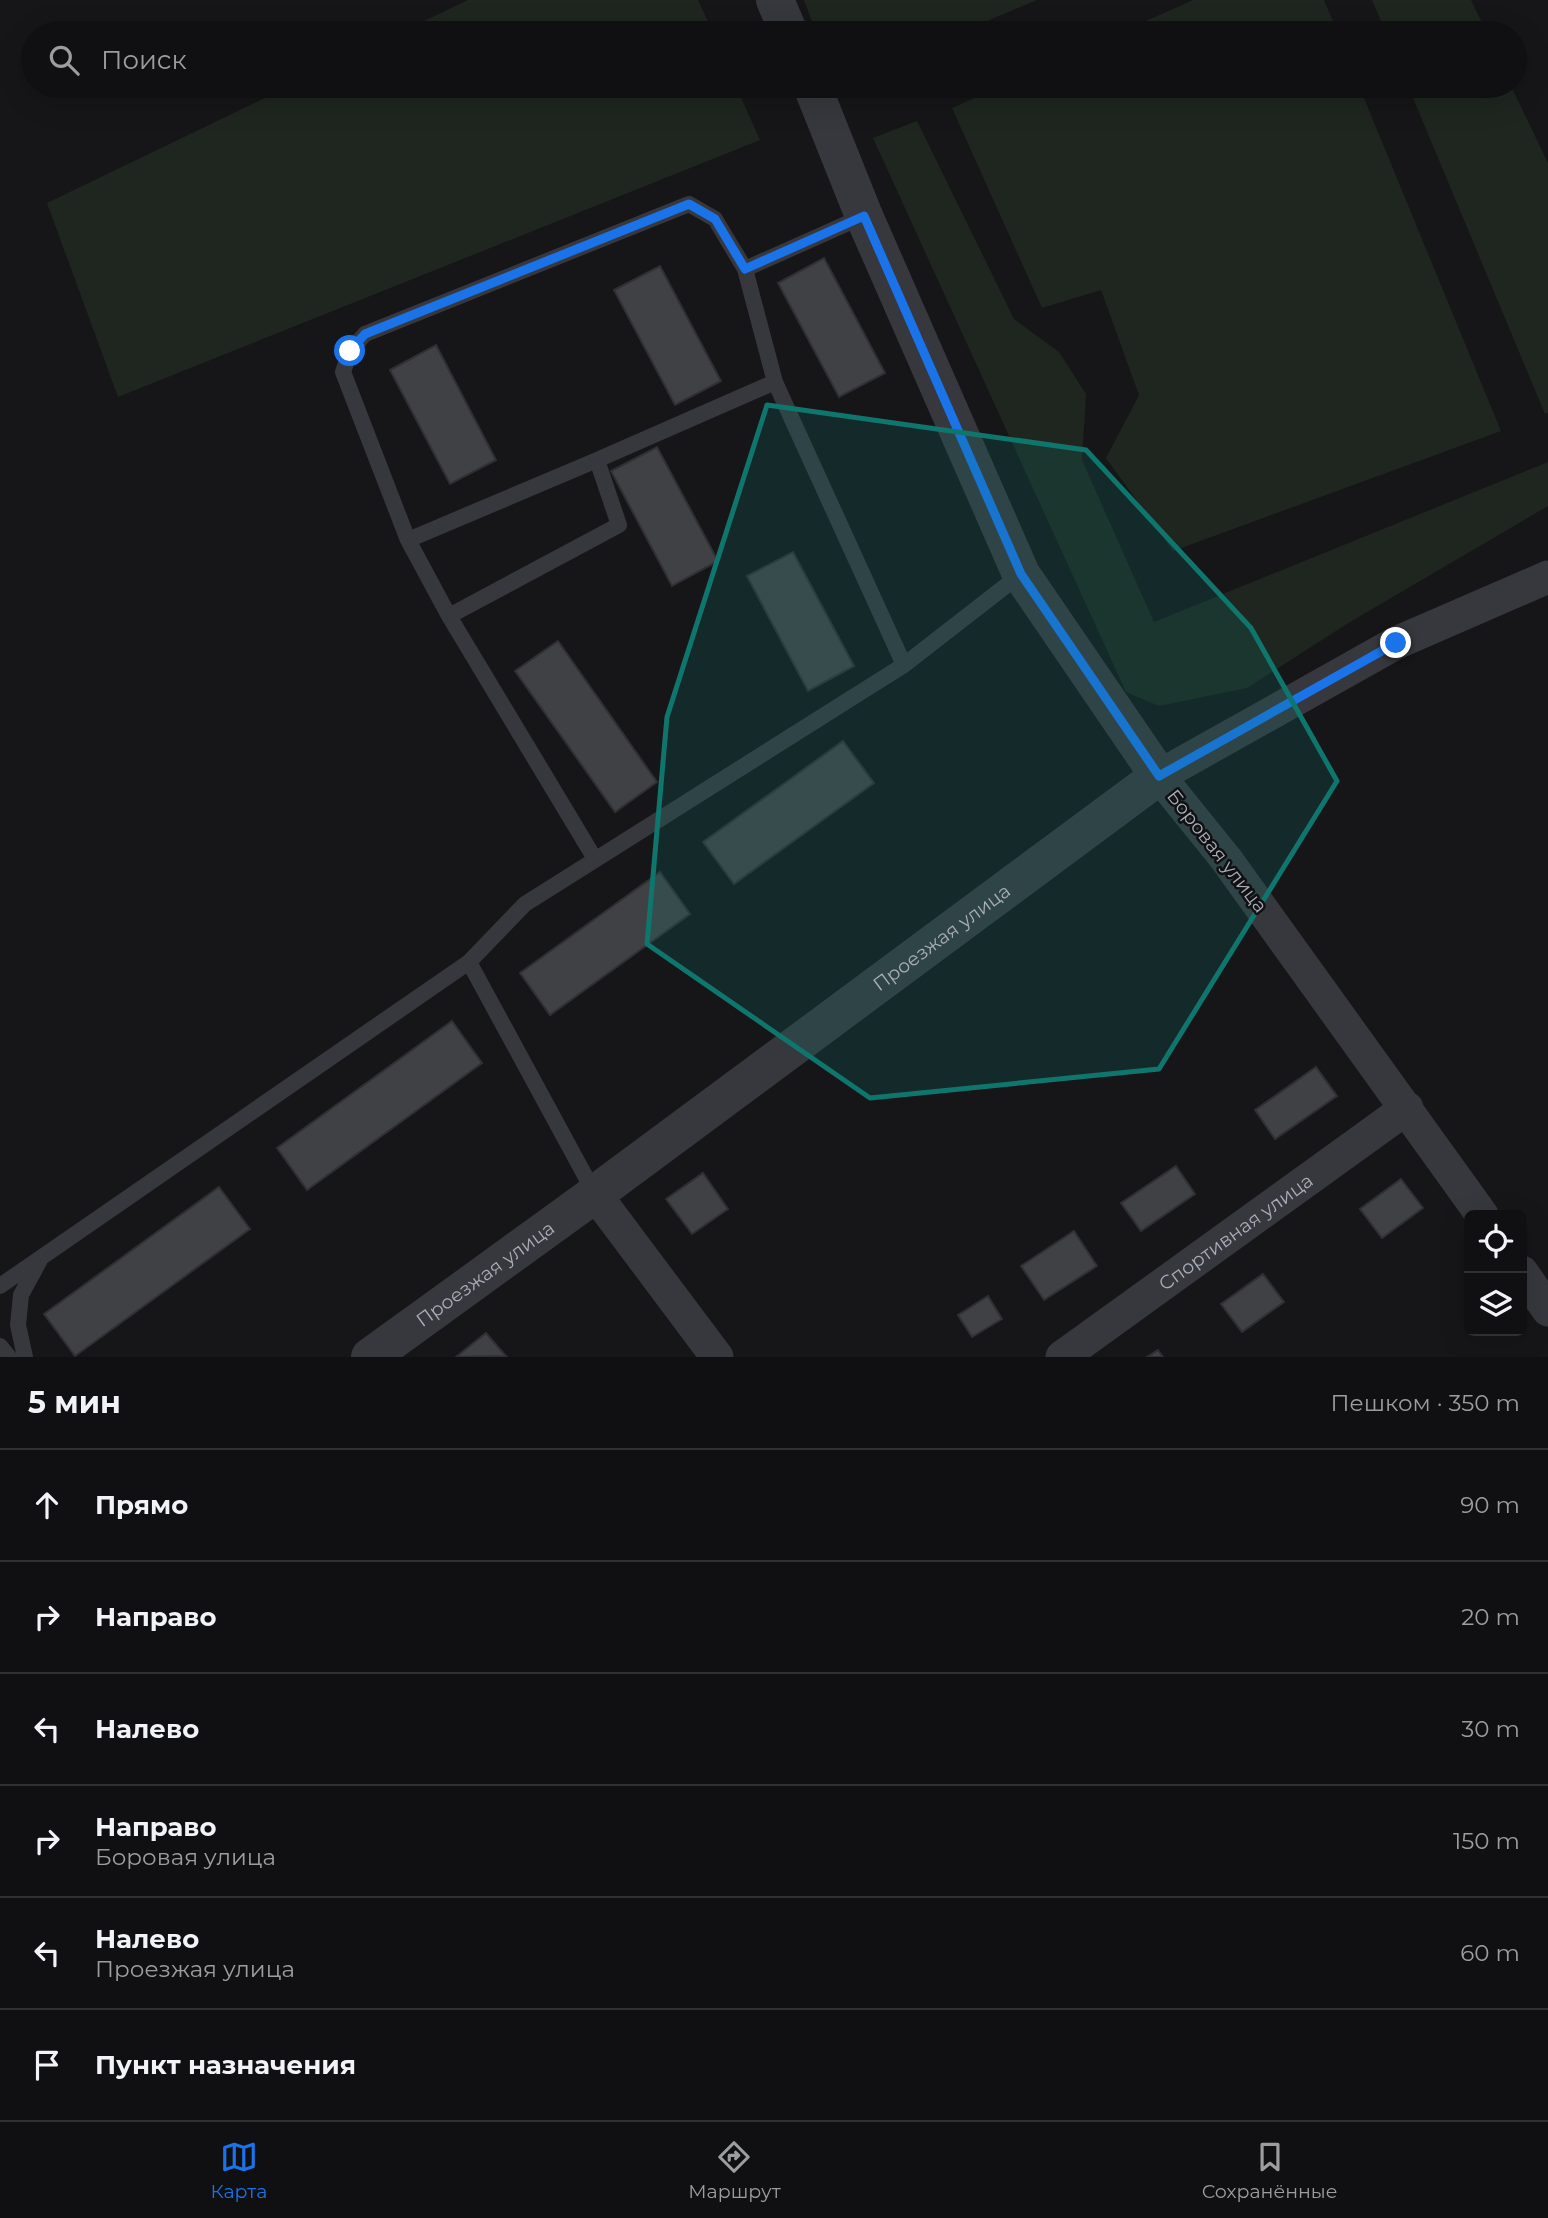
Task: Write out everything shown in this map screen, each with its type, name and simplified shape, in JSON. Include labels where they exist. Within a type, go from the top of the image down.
[{"type":"street","points":[[775,0],[784,21]]},
{"type":"street","name":"Боровая улица","points":[[817,98],[864,216],[1021,574],[1159,776],[1226,859],[1478,1210]]},
{"type":"street","name":"Проезжая улица","points":[[370,1357],[595,1194],[1159,776],[1396,643],[1548,577]]},
{"type":"street","name":"Спортивная улица","points":[[1062,1357],[1407,1108]]},
{"type":"street","points":[[595,1194],[716,1357]]},
{"type":"street","points":[[1523,1273],[1548,1310]]},
{"type":"lane","points":[[595,859],[449,616],[408,540],[343,372],[350,351],[365,334],[689,204],[715,219],[745,269],[775,382],[904,665]]},
{"type":"lane","points":[[745,269],[864,216]]},
{"type":"lane","points":[[408,540],[775,382]]},
{"type":"lane","points":[[449,616],[619,525],[597,460]]},
{"type":"lane","points":[[0,1286],[469,962],[525,904],[904,665],[1021,574]]},
{"type":"lane","points":[[469,962],[595,1194]]},
{"type":"lane","points":[[24,1357],[19,1325],[21,1295],[42,1257]]},
{"type":"lane","points":[[0,1346],[9,1357]]},
{"type":"highlighted area","points":[[767,405],[1086,450],[1251,628],[1337,781],[1159,1069],[870,1098],[647,944],[667,717]]},
{"type":"shaded area","points":[[468,0],[698,0],[708,21],[424,21]]},
{"type":"shaded area","points":[[804,0],[1037,0],[987,21],[812,21]]},
{"type":"shaded area","points":[[1193,0],[1324,0],[1333,21],[1146,21]]},
{"type":"shaded area","points":[[1372,0],[1471,0],[1481,21],[1381,21]]},
{"type":"shaded area","points":[[265,98],[741,98],[760,140],[118,397],[47,203]]},
{"type":"shaded area","points":[[974,98],[1364,98],[1501,431],[1173,551],[1106,458],[1139,395],[1101,290],[1042,308],[952,108]]},
{"type":"shaded area","points":[[1413,98],[1517,98],[1548,163],[1548,413],[1545,414]]},
{"type":"shaded area","points":[[917,121],[1014,319],[1059,352],[1086,394],[1082,460],[1154,622],[1548,462],[1548,506],[1350,622],[1247,688],[1159,706],[1126,692],[873,138]]},
{"type":"building","points":[[824,258],[885,373],[839,397],[778,283]]},
{"type":"building","points":[[660,266],[721,381],[675,405],[614,290]]},
{"type":"building","points":[[436,345],[496,460],[450,484],[390,370]]},
{"type":"building","points":[[657,447],[718,561],[672,586],[611,471]]},
{"type":"building","points":[[793,552],[854,666],[808,691],[747,576]]},
{"type":"building","points":[[558,641],[657,782],[615,812],[515,671]]},
{"type":"building","points":[[843,741],[874,783],[734,884],[703,842]]},
{"type":"building","points":[[660,872],[690,914],[550,1015],[520,973]]},
{"type":"building","points":[[452,1021],[482,1063],[307,1190],[277,1148]]},
{"type":"building","points":[[1316,1067],[1337,1096],[1275,1139],[1255,1110]]},
{"type":"building","points":[[1176,1166],[1195,1194],[1141,1231],[1121,1203]]},
{"type":"building","points":[[703,1173],[728,1209],[692,1234],[666,1199]]},
{"type":"building","points":[[1401,1179],[1423,1208],[1382,1238],[1360,1209]]},
{"type":"building","points":[[219,1187],[250,1229],[75,1356],[44,1314]]},
{"type":"building","points":[[1074,1231],[1097,1266],[1044,1300],[1021,1266]]},
{"type":"building","points":[[1263,1274],[1284,1302],[1242,1332],[1221,1304]]},
{"type":"building","points":[[988,1296],[1002,1319],[972,1337],[958,1315]]},
{"type":"building","points":[[486,1333],[506,1356],[456,1357]]},
{"type":"building","points":[[1158,1350],[1163,1357],[1147,1357]]},
{"type":"route","points":[[350,351],[365,334],[689,204],[715,219],[745,269],[864,216],[1021,574],[1159,776],[1396,643]]}]
